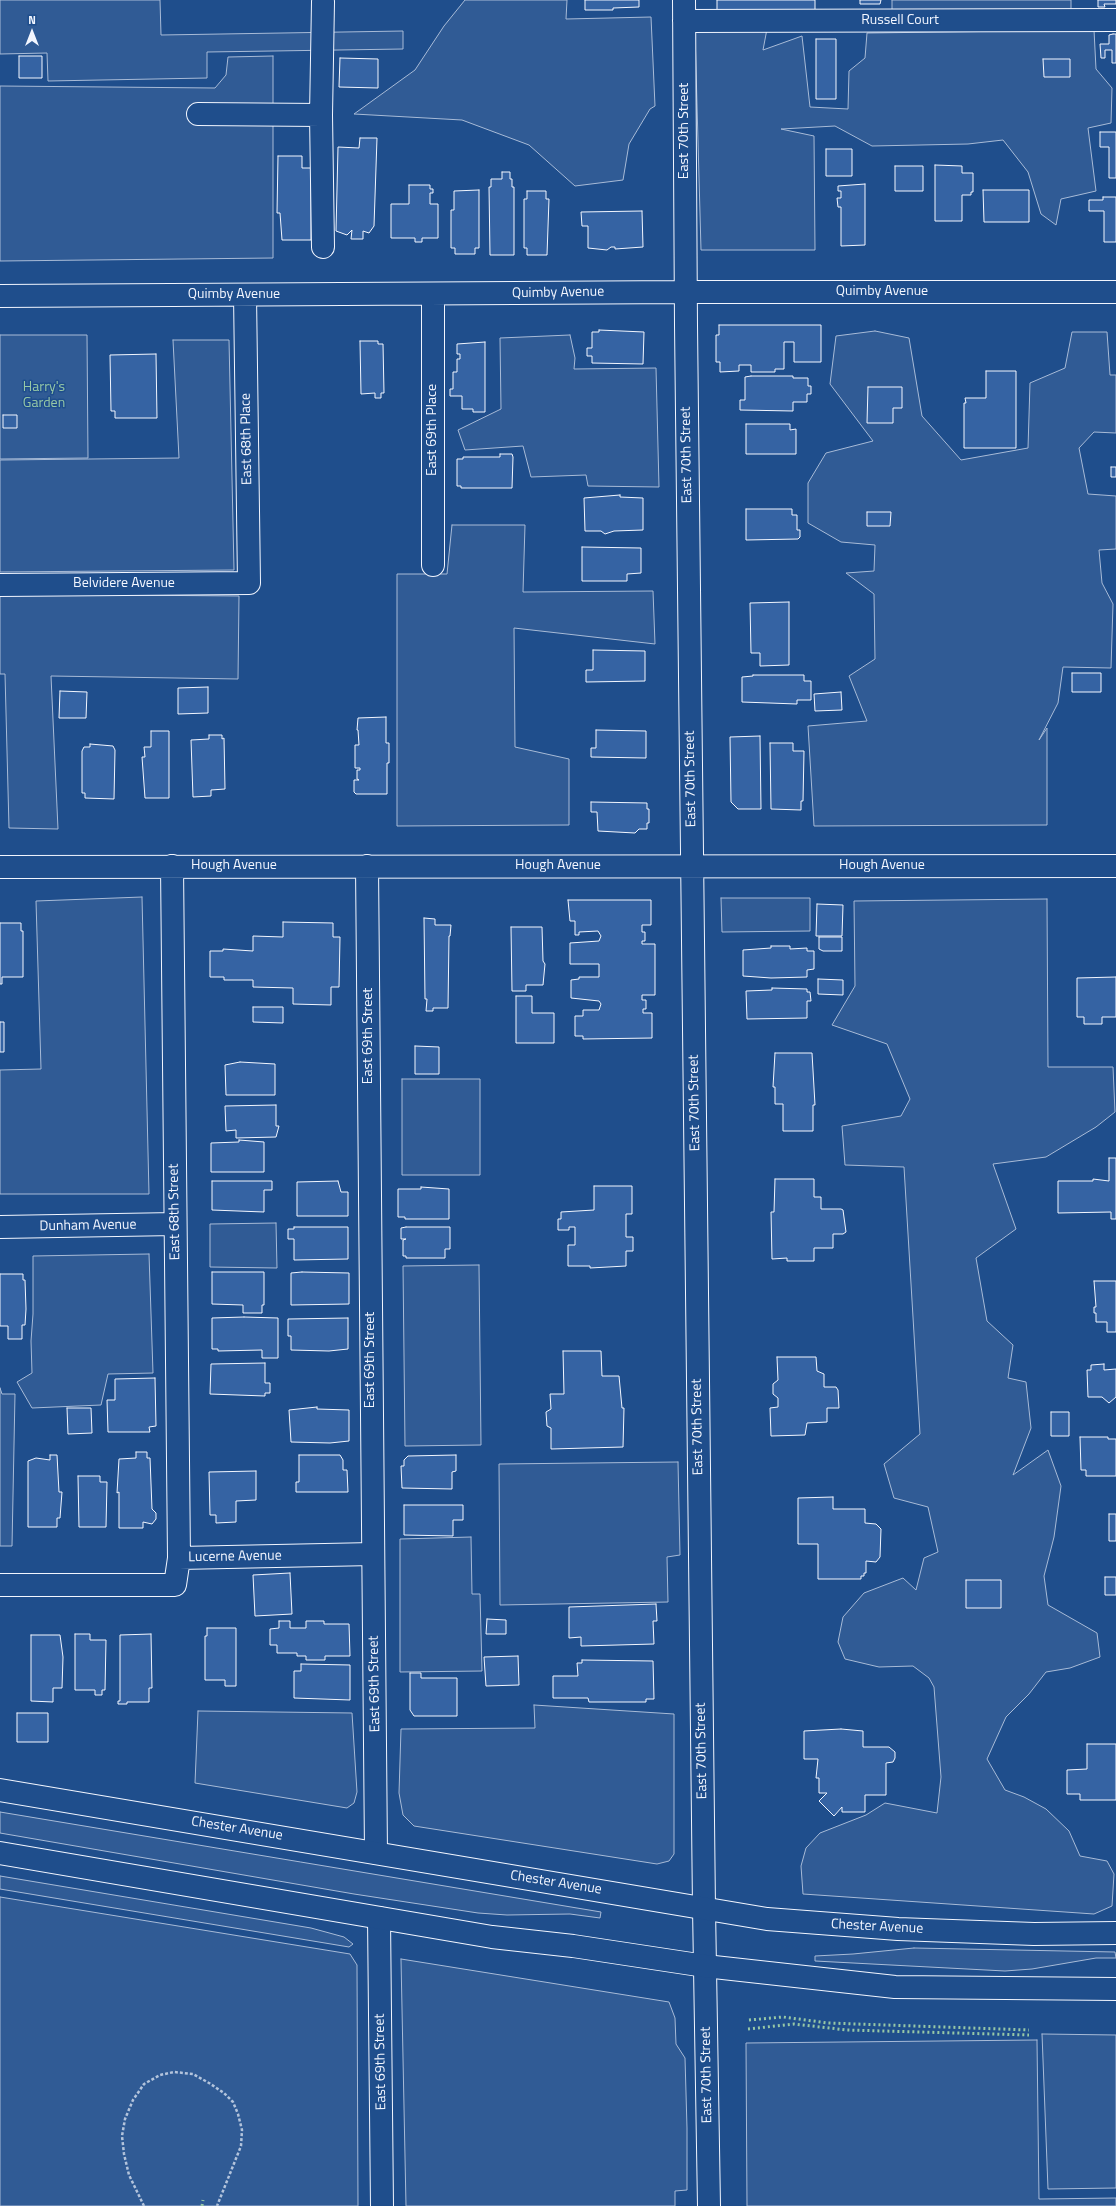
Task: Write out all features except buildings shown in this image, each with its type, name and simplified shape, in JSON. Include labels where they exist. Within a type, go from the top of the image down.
[{"type":"street","points":[[323,2],[321,115],[323,247]]},
{"type":"street","name":"Russell Court","points":[[684,11],[1116,20]]},
{"type":"street","name":"East 70th Street","points":[[684,11],[685,292],[704,1908],[709,2206]]},
{"type":"street","points":[[198,114],[321,115]]},
{"type":"street","name":"Quimby Avenue","points":[[0,296],[685,292],[1116,292]]},
{"type":"street","name":"East 69th Place","points":[[433,294],[433,565]]},
{"type":"street","name":"East 68th Place","points":[[245,295],[248,583]]},
{"type":"street","name":"Belvidere Avenue","points":[[0,585],[248,583]]},
{"type":"street","name":"East 68th Street","points":[[172,866],[179,1558]]},
{"type":"street","name":"East 69th Street","points":[[367,866],[376,1853]]},
{"type":"street","name":"Hough Avenue","points":[[0,867],[1116,866]]},
{"type":"street","name":"Dunham Avenue","points":[[0,1227],[175,1224]]},
{"type":"street","name":"Lucerne Avenue","points":[[0,1585],[175,1585],[179,1558],[373,1554]]},
{"type":"street","name":"Chester Avenue","points":[[0,1790],[275,1835],[767,1919],[833,1925],[1034,1934],[1116,1933]]},
{"type":"street","points":[[0,1853],[492,1937],[573,1946],[705,1966],[895,1987],[1116,1989]]},
{"type":"street","name":"East 69th Street","points":[[379,1918],[382,2206]]},
{"type":"path","points":[[144,2206],[130,2175],[124,2154],[122,2136],[125,2119],[133,2100],[144,2084],[160,2075],[174,2072],[193,2074],[209,2083],[224,2093],[233,2102],[238,2114],[242,2130],[241,2146],[217,2206]]},
{"type":"shaded area","points":[[0,0],[160,0],[161,35],[403,31],[403,49],[207,52],[207,78],[48,81],[47,53],[0,54]]},
{"type":"shaded area","points":[[465,0],[567,0],[566,19],[651,17],[655,106],[650,109],[629,144],[623,180],[575,186],[529,145],[462,120],[354,114],[415,70],[444,26]]},
{"type":"shaded area","points":[[892,0],[1071,0],[1071,14],[892,12]]},
{"type":"shaded area","points":[[767,29],[763,50],[802,36],[810,107],[848,109],[849,71],[865,58],[867,33],[1094,30],[1096,69],[1112,88],[1111,123],[1088,128],[1096,191],[1061,199],[1056,225],[1041,214],[1028,172],[1003,140],[968,144],[872,146],[835,126],[781,129],[814,136],[815,250],[701,250],[695,32]]},
{"type":"shaded area","points":[[273,56],[273,258],[0,261],[0,86],[215,88],[226,75],[228,57]]},
{"type":"shaded area","points":[[875,331],[909,338],[922,416],[961,460],[1028,448],[1030,383],[1065,368],[1072,332],[1107,332],[1110,375],[1116,375],[1116,433],[1094,432],[1079,448],[1088,494],[1116,496],[1116,549],[1099,550],[1102,583],[1113,604],[1111,668],[1063,667],[1058,703],[1039,740],[1047,728],[1047,825],[814,826],[808,726],[867,721],[849,676],[875,659],[874,594],[846,573],[874,571],[875,545],[841,542],[808,523],[808,483],[826,453],[873,441],[830,384],[836,336]]},
{"type":"shaded area","name":"Harry's Garden","points":[[0,335],[87,335],[88,458],[0,459]]},
{"type":"shaded area","points":[[570,335],[575,358],[574,369],[656,368],[659,487],[588,486],[586,475],[531,477],[523,446],[465,450],[458,430],[501,409],[500,338]]},
{"type":"shaded area","points":[[173,340],[229,340],[234,570],[0,572],[0,460],[179,458]]},
{"type":"shaded area","points":[[452,525],[525,525],[523,592],[653,591],[655,644],[514,628],[515,747],[569,759],[569,825],[397,826],[397,574],[447,574]]},
{"type":"shaded area","points":[[0,594],[239,596],[238,679],[51,676],[58,829],[9,828],[5,674],[0,674]]},
{"type":"shaded area","points":[[142,897],[149,1194],[0,1194],[0,1070],[41,1069],[36,901]]},
{"type":"shaded area","points":[[721,898],[810,898],[810,931],[722,932]]},
{"type":"shaded area","points":[[1047,899],[1048,1067],[1113,1067],[1115,1112],[1096,1127],[1046,1157],[993,1164],[1016,1229],[976,1258],[987,1321],[1013,1345],[1008,1378],[1026,1382],[1031,1428],[1013,1475],[1048,1450],[1061,1486],[1054,1537],[1044,1576],[1048,1605],[1097,1633],[1100,1657],[1070,1668],[1046,1672],[1029,1694],[1006,1717],[987,1759],[1005,1790],[1024,1797],[1046,1809],[1069,1831],[1080,1856],[1107,1861],[1114,1874],[1112,1906],[1094,1914],[803,1894],[801,1866],[806,1848],[820,1833],[866,1815],[885,1803],[937,1813],[941,1777],[934,1687],[929,1678],[913,1666],[879,1667],[845,1659],[838,1642],[843,1617],[864,1593],[903,1578],[916,1590],[924,1558],[938,1552],[928,1507],[894,1498],[884,1464],[920,1434],[904,1167],[845,1165],[842,1126],[901,1116],[910,1099],[887,1044],[832,1025],[855,986],[854,901]]},
{"type":"shaded area","points":[[402,1079],[480,1079],[480,1175],[402,1175]]},
{"type":"shaded area","points":[[276,1223],[277,1268],[210,1267],[210,1224]]},
{"type":"shaded area","points":[[149,1254],[153,1373],[108,1374],[101,1405],[32,1408],[17,1382],[32,1373],[31,1341],[33,1314],[33,1256]]},
{"type":"shaded area","points":[[479,1265],[481,1445],[405,1446],[403,1266]]},
{"type":"shaded area","points":[[0,1388],[2,1394],[15,1394],[12,1546],[0,1546]]},
{"type":"shaded area","points":[[678,1462],[680,1555],[667,1557],[668,1602],[500,1605],[499,1464]]},
{"type":"shaded area","points":[[471,1537],[472,1594],[480,1594],[482,1671],[400,1672],[400,1539]]},
{"type":"shaded area","points":[[534,1705],[674,1714],[674,1854],[669,1861],[657,1864],[414,1826],[403,1815],[399,1793],[401,1729],[535,1728]]},
{"type":"shaded area","points":[[198,1711],[352,1713],[357,1792],[354,1803],[347,1808],[195,1783]]},
{"type":"shaded area","points":[[0,1812],[601,1912],[600,1918],[570,1914],[507,1915],[478,1913],[354,1894],[0,1833]]},
{"type":"shaded area","points":[[0,1876],[311,1928],[344,1937],[353,1944],[349,1947],[0,1889]]},
{"type":"shaded area","points":[[0,1897],[350,1954],[357,1965],[358,2206],[0,2206]]},
{"type":"shaded area","points":[[914,1948],[1115,1952],[1116,1958],[1096,1958],[1032,1969],[1005,1971],[815,1961],[815,1956]]},
{"type":"shaded area","points":[[401,1959],[669,2002],[675,2018],[676,2044],[685,2058],[687,2190],[675,2191],[675,2206],[406,2206]]},
{"type":"shaded area","points":[[1042,2034],[1116,2035],[1116,2188],[1048,2189]]},
{"type":"shaded area","points":[[1037,2040],[1039,2199],[1116,2198],[1116,2206],[747,2206],[746,2043]]},
{"type":"hedge","points":[[749,2020],[783,2017],[828,2023],[1029,2030]]},
{"type":"hedge","points":[[748,2029],[794,2024],[847,2030],[1029,2035]]},
{"type":"hedge","points":[[202,2206],[203,2200]]}]
